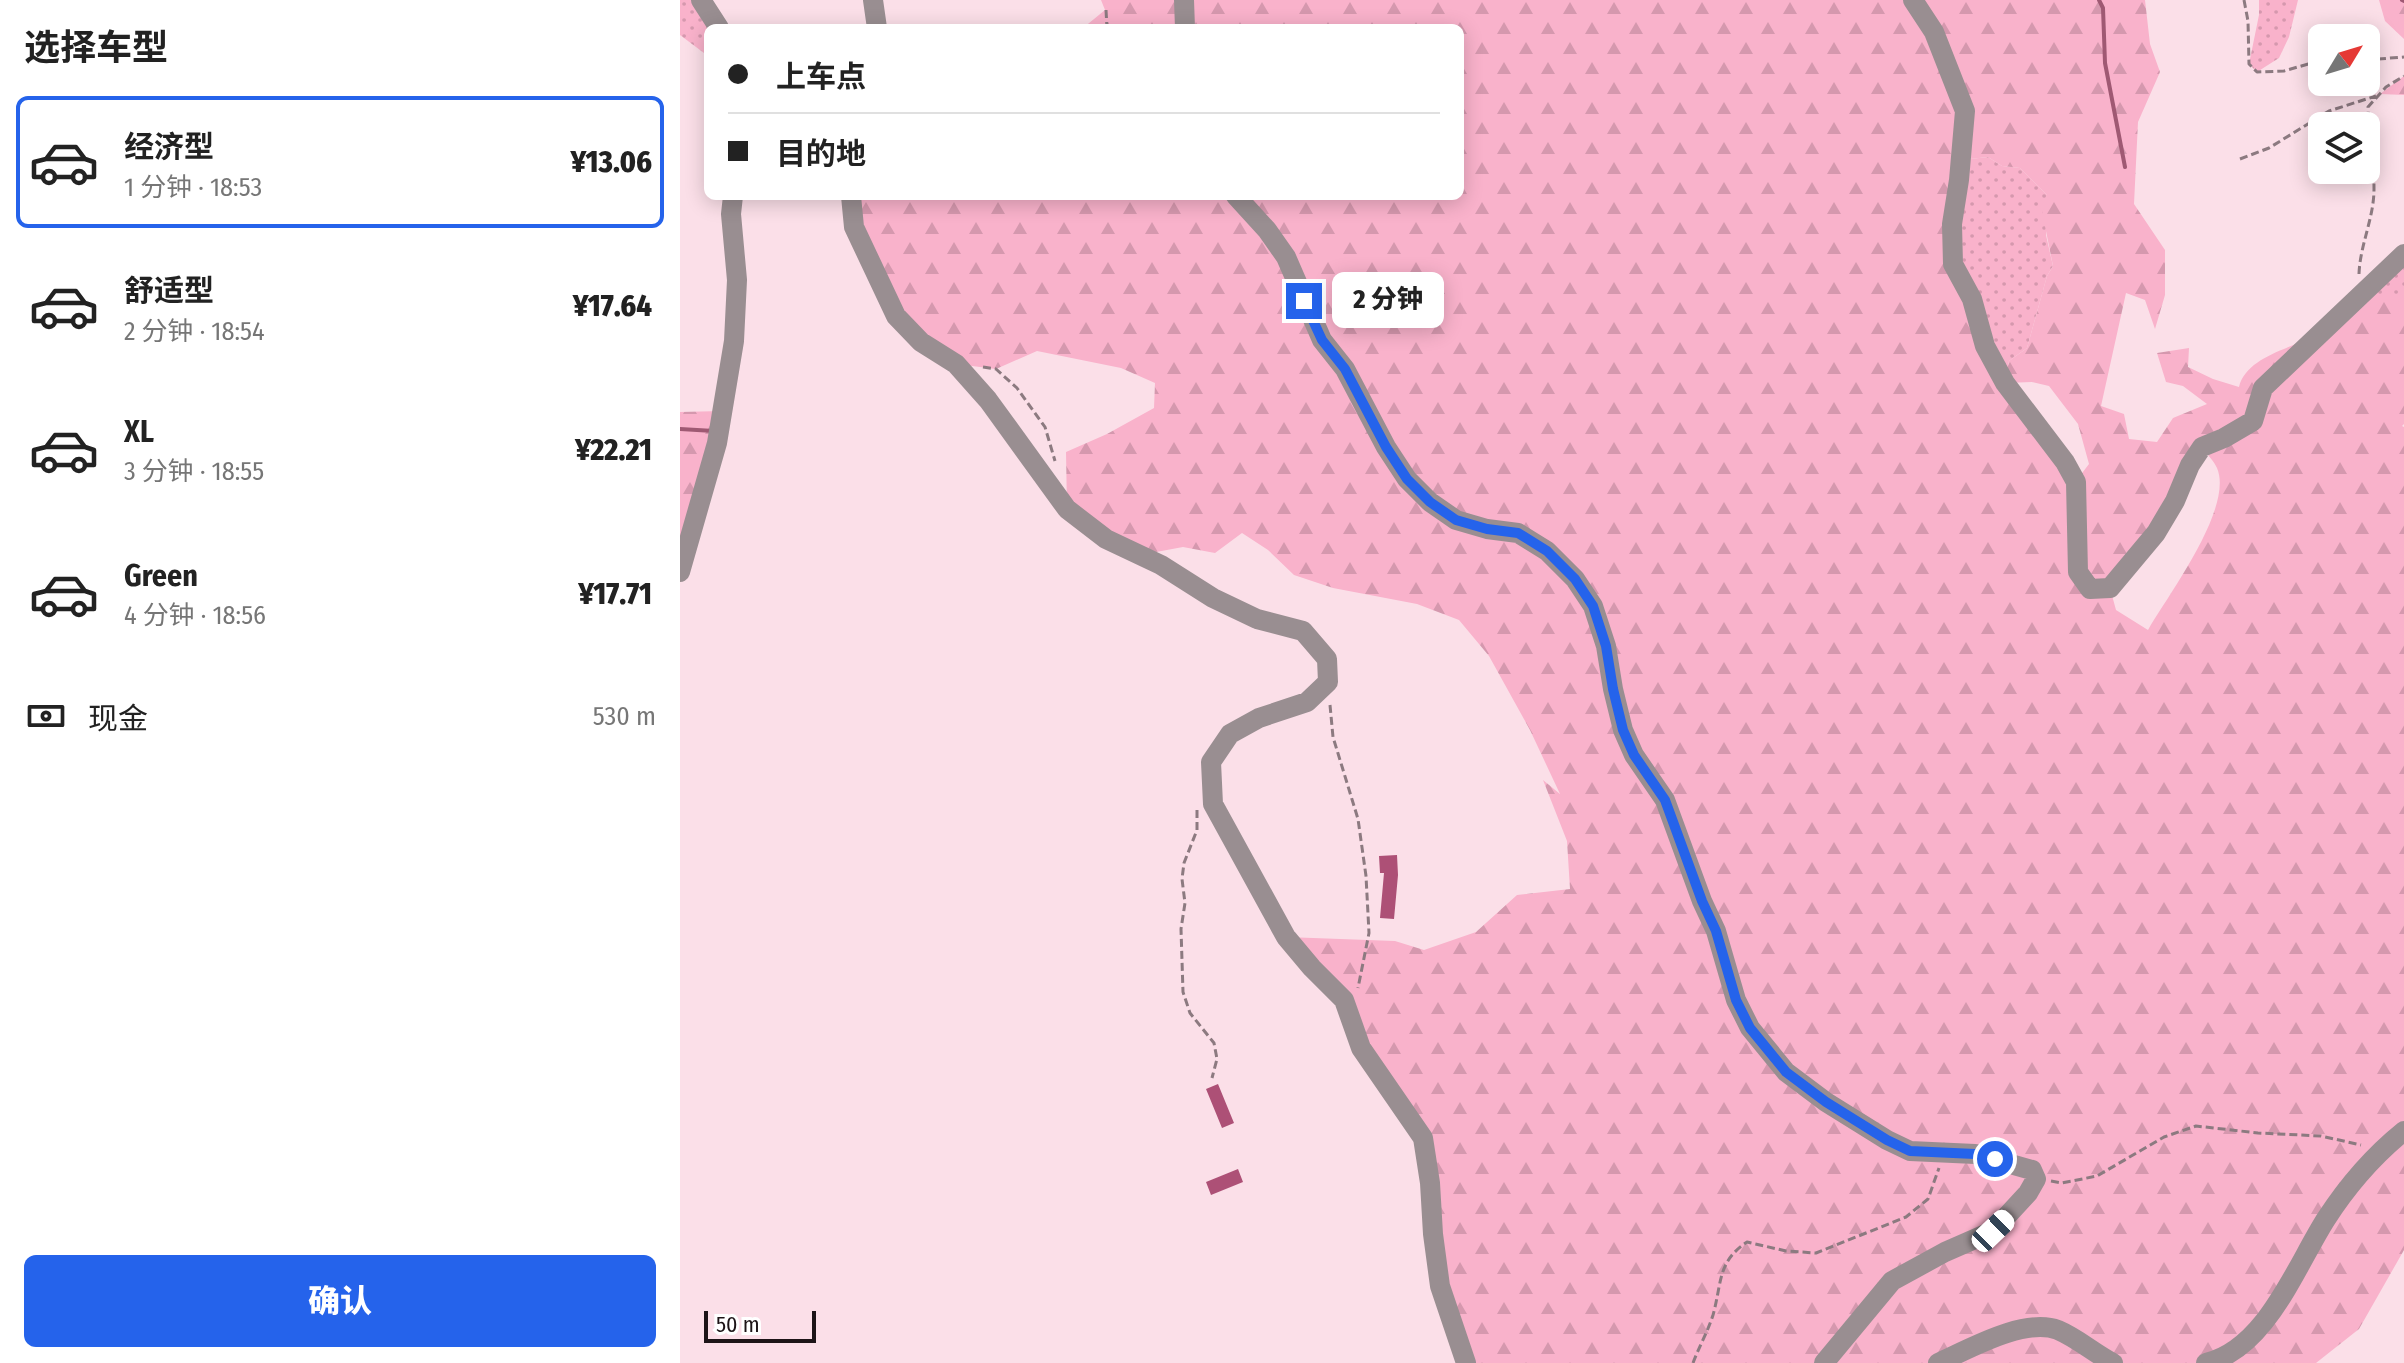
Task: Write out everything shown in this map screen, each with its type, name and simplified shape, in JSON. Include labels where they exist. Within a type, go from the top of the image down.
[{"type":"street","points":[[701,0],[716,24]]},
{"type":"street","points":[[873,0],[876,24]]},
{"type":"street","points":[[1184,0],[1185,24]]},
{"type":"street","points":[[1913,0],[1934,32],[1965,111],[1952,224],[1953,264],[1972,299],[1985,346],[2005,383],[2065,462],[2076,482],[2078,572],[2090,589],[2110,588],[2128,569],[2156,533],[2202,447],[2253,421],[2263,388],[2404,254]]},
{"type":"street","points":[[680,572],[717,443],[734,341],[737,280],[733,200]]},
{"type":"street","points":[[851,200],[854,227],[896,316],[921,342],[956,364],[988,400],[1067,509],[1106,539],[1161,565],[1213,598],[1257,619],[1303,631],[1327,659],[1328,682],[1307,702],[1259,718],[1230,734],[1211,762],[1213,804],[1286,937],[1344,1000],[1361,1048],[1423,1138],[1440,1286],[1466,1363]]},
{"type":"street","points":[[1240,200],[1286,257],[1322,340],[1345,369],[1386,447],[1407,479],[1430,502],[1456,520],[1487,529],[1518,533],[1547,551],[1575,579],[1593,606],[1606,646],[1623,730],[1634,755],[1665,800],[1716,931],[1736,1000],[1750,1028],[1786,1072],[1826,1102],[1910,1151],[1975,1154],[2032,1170],[2036,1179],[2028,1193],[1993,1231],[1945,1252],[1892,1281],[1824,1363]]},
{"type":"street","points":[[2206,1363],[2235,1348],[2270,1313],[2326,1219],[2373,1157],[2404,1131]]},
{"type":"street","points":[[1938,1363],[2026,1327],[2044,1326],[2060,1331],[2113,1363]]},
{"type":"path","points":[[2244,0],[2249,64],[2257,72],[2284,71],[2308,64]]},
{"type":"path","points":[[1106,10],[1107,24]]},
{"type":"path","points":[[2380,59],[2404,57]]},
{"type":"path","points":[[2380,94],[2404,76]]},
{"type":"path","points":[[2240,159],[2269,148],[2329,111],[2374,96]]},
{"type":"path","points":[[2358,298],[2360,259],[2369,229],[2374,190],[2368,107],[2378,96]]},
{"type":"path","points":[[956,364],[996,369],[1017,388],[1045,427],[1058,473]]},
{"type":"path","points":[[1328,682],[1333,737],[1358,819],[1366,876],[1369,933],[1357,993]]},
{"type":"path","points":[[1196,804],[1197,830],[1184,863],[1182,879],[1185,903],[1181,929],[1183,992],[1190,1013],[1214,1043],[1217,1059],[1212,1078]]},
{"type":"path","points":[[2036,1179],[2062,1183],[2097,1176],[2164,1137],[2196,1126],[2321,1136],[2381,1150]]},
{"type":"path","points":[[1693,1363],[1713,1315],[1720,1280],[1732,1252],[1747,1242],[1786,1251],[1816,1253],[1906,1217],[1928,1199],[1944,1152]]},
{"type":"green space","points":[[680,0],[701,0],[707,24],[704,24],[704,53],[680,35]]},
{"type":"green space","points":[[1101,0],[2145,0],[2150,44],[2160,72],[2138,122],[2134,204],[2165,250],[2165,295],[2155,329],[2145,300],[2126,293],[2101,406],[2124,414],[2129,439],[2157,442],[2173,418],[2207,404],[2183,386],[2166,382],[2157,353],[2189,348],[2188,367],[2239,387],[2250,368],[2321,333],[2358,298],[2404,298],[2404,1250],[2359,1329],[2316,1363],[1466,1363],[1440,1286],[1423,1138],[1344,1000],[1286,937],[1395,941],[1424,950],[1476,932],[1517,895],[1570,889],[1567,841],[1543,780],[1560,794],[1530,730],[1489,656],[1459,620],[1417,604],[1333,588],[1294,575],[1268,550],[1242,533],[1215,553],[1183,547],[1140,555],[1067,509],[1066,452],[1154,408],[1155,383],[1121,368],[1037,351],[996,369],[956,364],[896,316],[852,200],[1464,200],[1464,24],[1088,24],[1105,10]],"holes":[[[1988,157],[2002,166],[2020,168],[2047,195],[2042,211],[2053,266],[2047,276],[2027,348],[2009,361],[2005,382],[1953,264],[1961,160]],[[2032,382],[2049,386],[2078,424],[2089,464],[2076,481],[2005,383]],[[2202,448],[2217,468],[2220,485],[2216,505],[2196,551],[2148,630],[2116,610],[2110,588]]]},
{"type":"green space","points":[[2259,0],[2298,0],[2289,37],[2279,58],[2257,72],[2249,64]]},
{"type":"green space","points":[[2379,0],[2404,0],[2404,39],[2385,21]]},
{"type":"green space","points":[[2404,76],[2404,95],[2380,94]]},
{"type":"green space","points":[[1988,157],[2002,166],[2020,168],[2047,195],[2046,235],[2053,266],[2047,276],[2027,348],[2009,361],[2005,383],[1985,346],[1952,224],[1961,160]]},
{"type":"green space","points":[[2404,254],[2404,298],[2358,298]]},
{"type":"green space","points":[[722,411],[680,572],[680,412]]},
{"type":"building","points":[[1397,855],[1394,919],[1380,918],[1384,873],[1380,873],[1379,856]]},
{"type":"building","points":[[1218,1084],[1234,1123],[1222,1128],[1206,1089]]},
{"type":"building","points":[[1238,1169],[1243,1182],[1211,1195],[1206,1182]]},
{"type":"waterway","points":[[2099,0],[2103,8],[2105,63],[2125,167]]},
{"type":"waterway","points":[[680,429],[714,431]]},
{"type":"route","points":[[1304,301],[1322,340],[1345,369],[1386,447],[1407,479],[1430,502],[1456,520],[1487,529],[1518,533],[1547,551],[1575,579],[1593,606],[1606,646],[1623,730],[1634,755],[1665,800],[1716,931],[1736,1000],[1750,1028],[1786,1072],[1826,1102],[1887,1140],[1910,1151],[1975,1154],[1995,1159]]}]
